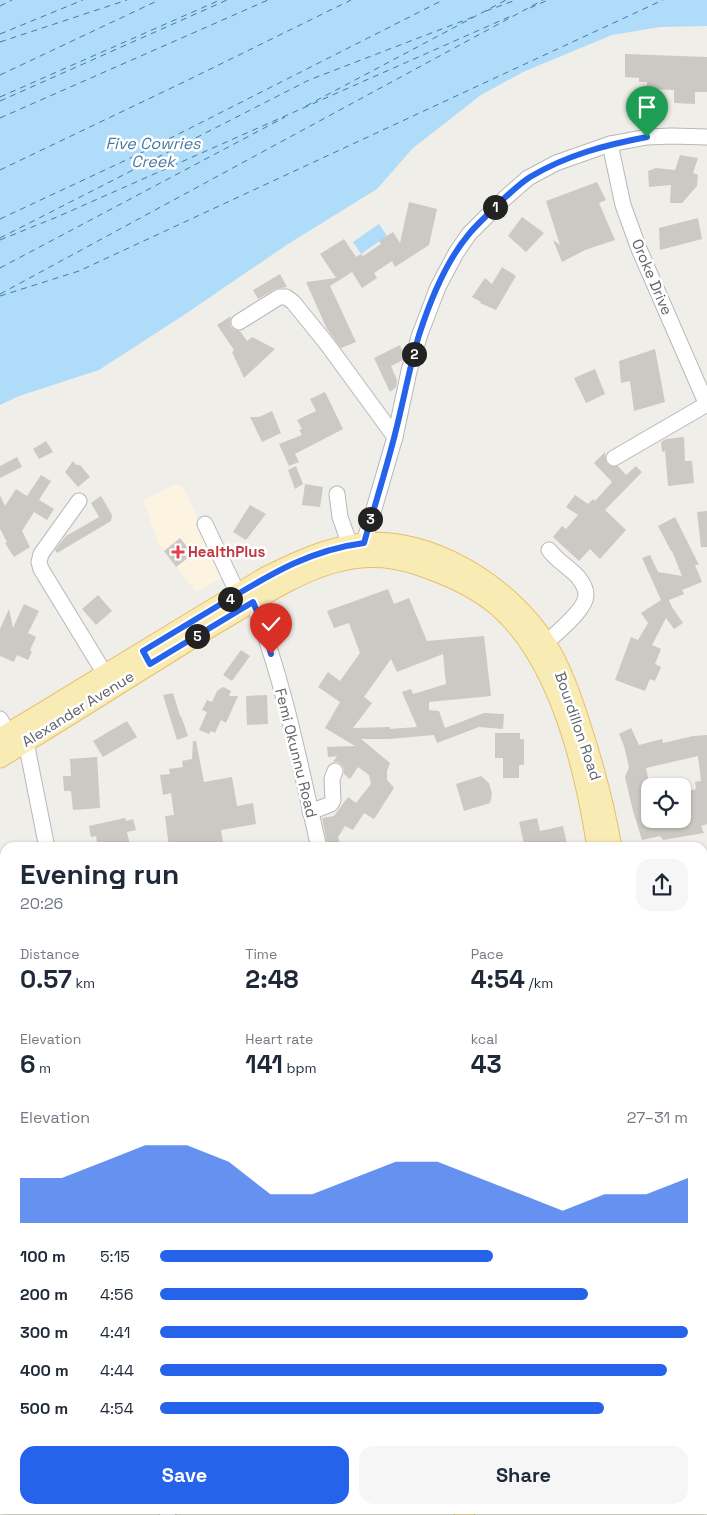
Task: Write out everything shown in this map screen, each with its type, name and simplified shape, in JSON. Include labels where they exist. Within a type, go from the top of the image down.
[{"type":"main road","name":"Bourdillon Road","points":[[361,548],[407,546],[427,551],[479,576],[517,606],[546,642],[565,680],[588,748],[602,799],[611,842]]},
{"type":"main road","name":"Alexander Avenue","points":[[0,758],[26,742],[147,657],[245,598],[265,577],[293,563],[324,552],[361,548]]},
{"type":"main road","name":"Bourdillon Road","points":[[361,548],[385,557],[417,565],[466,584],[497,606],[520,631],[548,677],[566,720],[582,772],[596,842]]},
{"type":"main road","name":"Alexander Avenue","points":[[3,730],[105,674],[147,657]]},
{"type":"street","points":[[361,548],[395,437],[409,371],[426,318],[438,287],[456,252],[469,234],[528,178],[556,163],[610,144],[647,137],[707,137]]},
{"type":"street","name":"Oroke Drive","points":[[610,144],[623,205],[639,249],[707,404]]},
{"type":"street","points":[[238,322],[279,297],[286,297],[293,302],[327,344],[395,437]]},
{"type":"street","points":[[614,458],[707,404]]},
{"type":"street","points":[[337,494],[340,517],[361,548]]},
{"type":"street","points":[[79,501],[42,554],[39,562],[41,569],[105,674]]},
{"type":"street","name":"Femi Okunnu Road","points":[[205,524],[245,598],[264,628],[287,711],[318,842]]},
{"type":"street","points":[[546,642],[574,616],[586,596],[583,583],[549,550]]},
{"type":"street","points":[[26,742],[47,842]]},
{"type":"street","points":[[310,812],[331,804],[333,800],[332,779],[335,770]]},
{"type":"shaded area","points":[[175,484],[183,487],[224,576],[196,592],[158,543],[143,500]]},
{"type":"water","name":"Five Cowries Creek","points":[[0,0],[707,0],[707,26],[660,27],[612,35],[523,72],[481,95],[413,148],[377,189],[288,244],[99,370],[19,396],[0,405]]},
{"type":"water","points":[[379,224],[387,236],[361,254],[353,242]]},
{"type":"building","points":[[625,54],[707,57],[707,92],[695,92],[695,104],[674,103],[674,90],[647,89],[647,82],[639,82],[639,78],[625,77]]},
{"type":"building","points":[[680,155],[698,158],[693,173],[698,175],[697,186],[682,203],[670,203],[671,185],[649,187],[648,171],[656,168],[675,170]]},
{"type":"building","points":[[597,182],[606,200],[599,203],[615,240],[585,250],[562,262],[553,240],[560,245],[546,201]]},
{"type":"building","points":[[409,202],[437,209],[429,245],[395,267],[392,261],[374,273],[377,278],[362,288],[352,272],[330,286],[356,342],[341,348],[327,329],[306,282],[336,278],[320,254],[344,239],[356,257],[361,254],[363,256],[381,244],[379,241],[393,232],[400,243]]},
{"type":"building","points":[[522,217],[544,233],[526,252],[508,236]]},
{"type":"building","points":[[698,218],[702,239],[660,250],[659,228]]},
{"type":"building","points":[[502,267],[516,276],[496,310],[472,297],[485,278],[492,284]]},
{"type":"building","points":[[280,274],[287,287],[275,289],[258,299],[253,290]]},
{"type":"building","points":[[231,316],[231,327],[240,331],[247,341],[252,337],[275,349],[244,378],[232,352],[234,350],[217,325]]},
{"type":"building","points":[[400,345],[404,355],[403,360],[391,366],[397,380],[396,387],[390,392],[374,358]]},
{"type":"building","points":[[655,349],[665,402],[634,411],[630,381],[621,383],[619,361]]},
{"type":"building","points":[[595,369],[605,394],[586,403],[574,378]]},
{"type":"building","points":[[325,392],[343,429],[295,454],[299,462],[289,466],[279,444],[302,435],[299,430],[302,429],[297,420],[316,411],[310,399]]},
{"type":"building","points":[[272,411],[281,433],[262,442],[250,417],[259,417]]},
{"type":"building","points":[[684,437],[685,461],[692,461],[694,483],[668,486],[665,451],[662,452],[661,442],[666,439]]},
{"type":"building","points":[[46,441],[53,452],[39,459],[33,449]]},
{"type":"building","points":[[605,452],[606,462],[610,466],[618,466],[626,475],[636,466],[642,472],[605,510],[626,530],[600,559],[590,549],[579,561],[553,537],[562,526],[566,529],[578,515],[566,507],[575,495],[588,504],[593,499],[595,501],[612,482],[594,463]]},
{"type":"building","points":[[17,457],[22,467],[0,478],[0,466]]},
{"type":"building","points":[[73,461],[76,465],[80,465],[90,477],[78,487],[65,472]]},
{"type":"building","points":[[296,466],[303,484],[295,489],[288,470]]},
{"type":"building","points":[[41,475],[51,481],[39,500],[54,509],[47,520],[34,512],[22,531],[30,547],[14,557],[5,543],[7,542],[0,529],[0,495],[5,506],[16,489],[27,496]]},
{"type":"building","points":[[305,484],[323,487],[320,507],[302,505]]},
{"type":"building","points":[[101,496],[112,515],[111,521],[57,553],[55,550],[66,536],[99,517],[91,503]]},
{"type":"building","points":[[250,505],[266,514],[246,540],[233,532]]},
{"type":"building","points":[[707,511],[707,547],[701,547],[697,512]]},
{"type":"building","points":[[675,517],[699,565],[695,565],[702,582],[682,590],[684,594],[669,600],[683,623],[674,629],[666,618],[652,645],[661,649],[655,664],[661,667],[655,681],[650,679],[645,691],[615,680],[631,637],[638,640],[648,623],[641,613],[661,600],[642,558],[650,555],[658,572],[682,576],[672,551],[658,526]]},
{"type":"building","name":"HealthPlus","points":[[180,538],[193,554],[176,567],[164,551]]},
{"type":"building","points":[[388,589],[394,604],[409,598],[427,641],[484,636],[491,696],[429,702],[429,710],[439,711],[445,728],[484,713],[504,714],[503,729],[479,727],[437,743],[434,735],[389,739],[361,739],[390,763],[387,771],[387,780],[394,788],[374,819],[364,813],[353,830],[345,826],[338,837],[339,842],[327,842],[322,818],[334,816],[348,797],[356,803],[371,784],[369,775],[358,767],[350,779],[344,774],[342,765],[338,762],[333,762],[337,756],[328,757],[327,747],[355,746],[325,728],[340,702],[318,687],[328,672],[340,681],[360,653],[349,623],[334,628],[327,611]],"holes":[[[443,654],[446,684],[413,694],[411,689],[402,692],[417,727],[390,729],[390,727],[353,728],[372,703],[364,697],[391,659],[397,672]]]},
{"type":"building","points":[[98,595],[112,611],[96,625],[82,609]]},
{"type":"building","points":[[24,604],[39,611],[28,633],[36,637],[28,660],[17,655],[14,662],[0,656],[0,629],[9,609],[13,628]]},
{"type":"building","points":[[241,650],[250,656],[232,681],[223,675]]},
{"type":"building","points":[[223,687],[231,691],[229,696],[238,696],[226,723],[221,720],[215,733],[211,731],[209,734],[199,730],[207,712],[202,710],[207,700],[212,702],[217,691]]},
{"type":"building","points":[[173,693],[188,736],[177,740],[163,695]]},
{"type":"building","points":[[267,695],[268,724],[247,725],[246,696]]},
{"type":"building","points":[[127,721],[137,737],[103,757],[93,741]]},
{"type":"building","points":[[631,728],[639,745],[662,739],[663,743],[693,736],[707,735],[707,824],[701,826],[704,833],[663,840],[660,836],[642,840],[625,777],[629,767],[619,734]]},
{"type":"building","points":[[495,733],[520,733],[520,739],[524,739],[524,765],[519,765],[519,778],[503,778],[503,758],[495,758]]},
{"type":"building","points":[[193,741],[196,741],[204,782],[232,777],[237,806],[253,803],[256,824],[221,830],[223,842],[168,842],[165,816],[174,815],[171,793],[163,795],[160,775],[170,774],[169,769],[183,767],[182,761],[192,759]]},
{"type":"building","points":[[97,757],[100,808],[73,810],[71,791],[64,791],[63,776],[71,776],[70,759]]},
{"type":"building","points":[[481,776],[489,783],[492,794],[490,803],[464,811],[456,784]]},
{"type":"building","points":[[125,818],[126,821],[133,819],[136,830],[127,832],[129,842],[97,842],[96,836],[91,837],[89,826]]},
{"type":"building","points":[[537,818],[540,831],[563,826],[567,842],[524,842],[519,822]]},
{"type":"ferry route","points":[[0,6],[12,0]]},
{"type":"ferry route","points":[[0,34],[83,0]]},
{"type":"ferry route","points":[[0,42],[127,0]]},
{"type":"ferry route","points":[[0,75],[159,0]]},
{"type":"ferry route","points":[[0,97],[220,0]]},
{"type":"ferry route","points":[[0,101],[227,0]]},
{"type":"ferry route","points":[[0,118],[268,0]]},
{"type":"ferry route","points":[[0,170],[351,0]]},
{"type":"ferry route","points":[[0,219],[139,154],[443,0]]},
{"type":"ferry route","points":[[306,106],[506,0]]},
{"type":"ferry route","points":[[486,11],[516,0]]},
{"type":"ferry route","points":[[0,294],[543,0]]},
{"type":"ferry route","points":[[530,8],[548,0]]},
{"type":"ferry route","points":[[0,296],[79,271],[663,0]]},
{"type":"ferry route","points":[[0,240],[57,217],[511,16]]},
{"type":"ferry route","points":[[0,238],[309,80],[473,17]]},
{"type":"ferry route","points":[[0,268],[285,117]]},
{"type":"place","name":"HealthPlus","points":[[178,552]]},
{"type":"route","points":[[271,654],[264,628],[253,602],[150,664],[143,651],[265,577],[293,563],[332,549],[364,543],[395,437],[409,371],[420,334],[438,287],[456,252],[469,234],[487,215],[528,178],[556,163],[577,155],[610,144],[647,137]]}]
